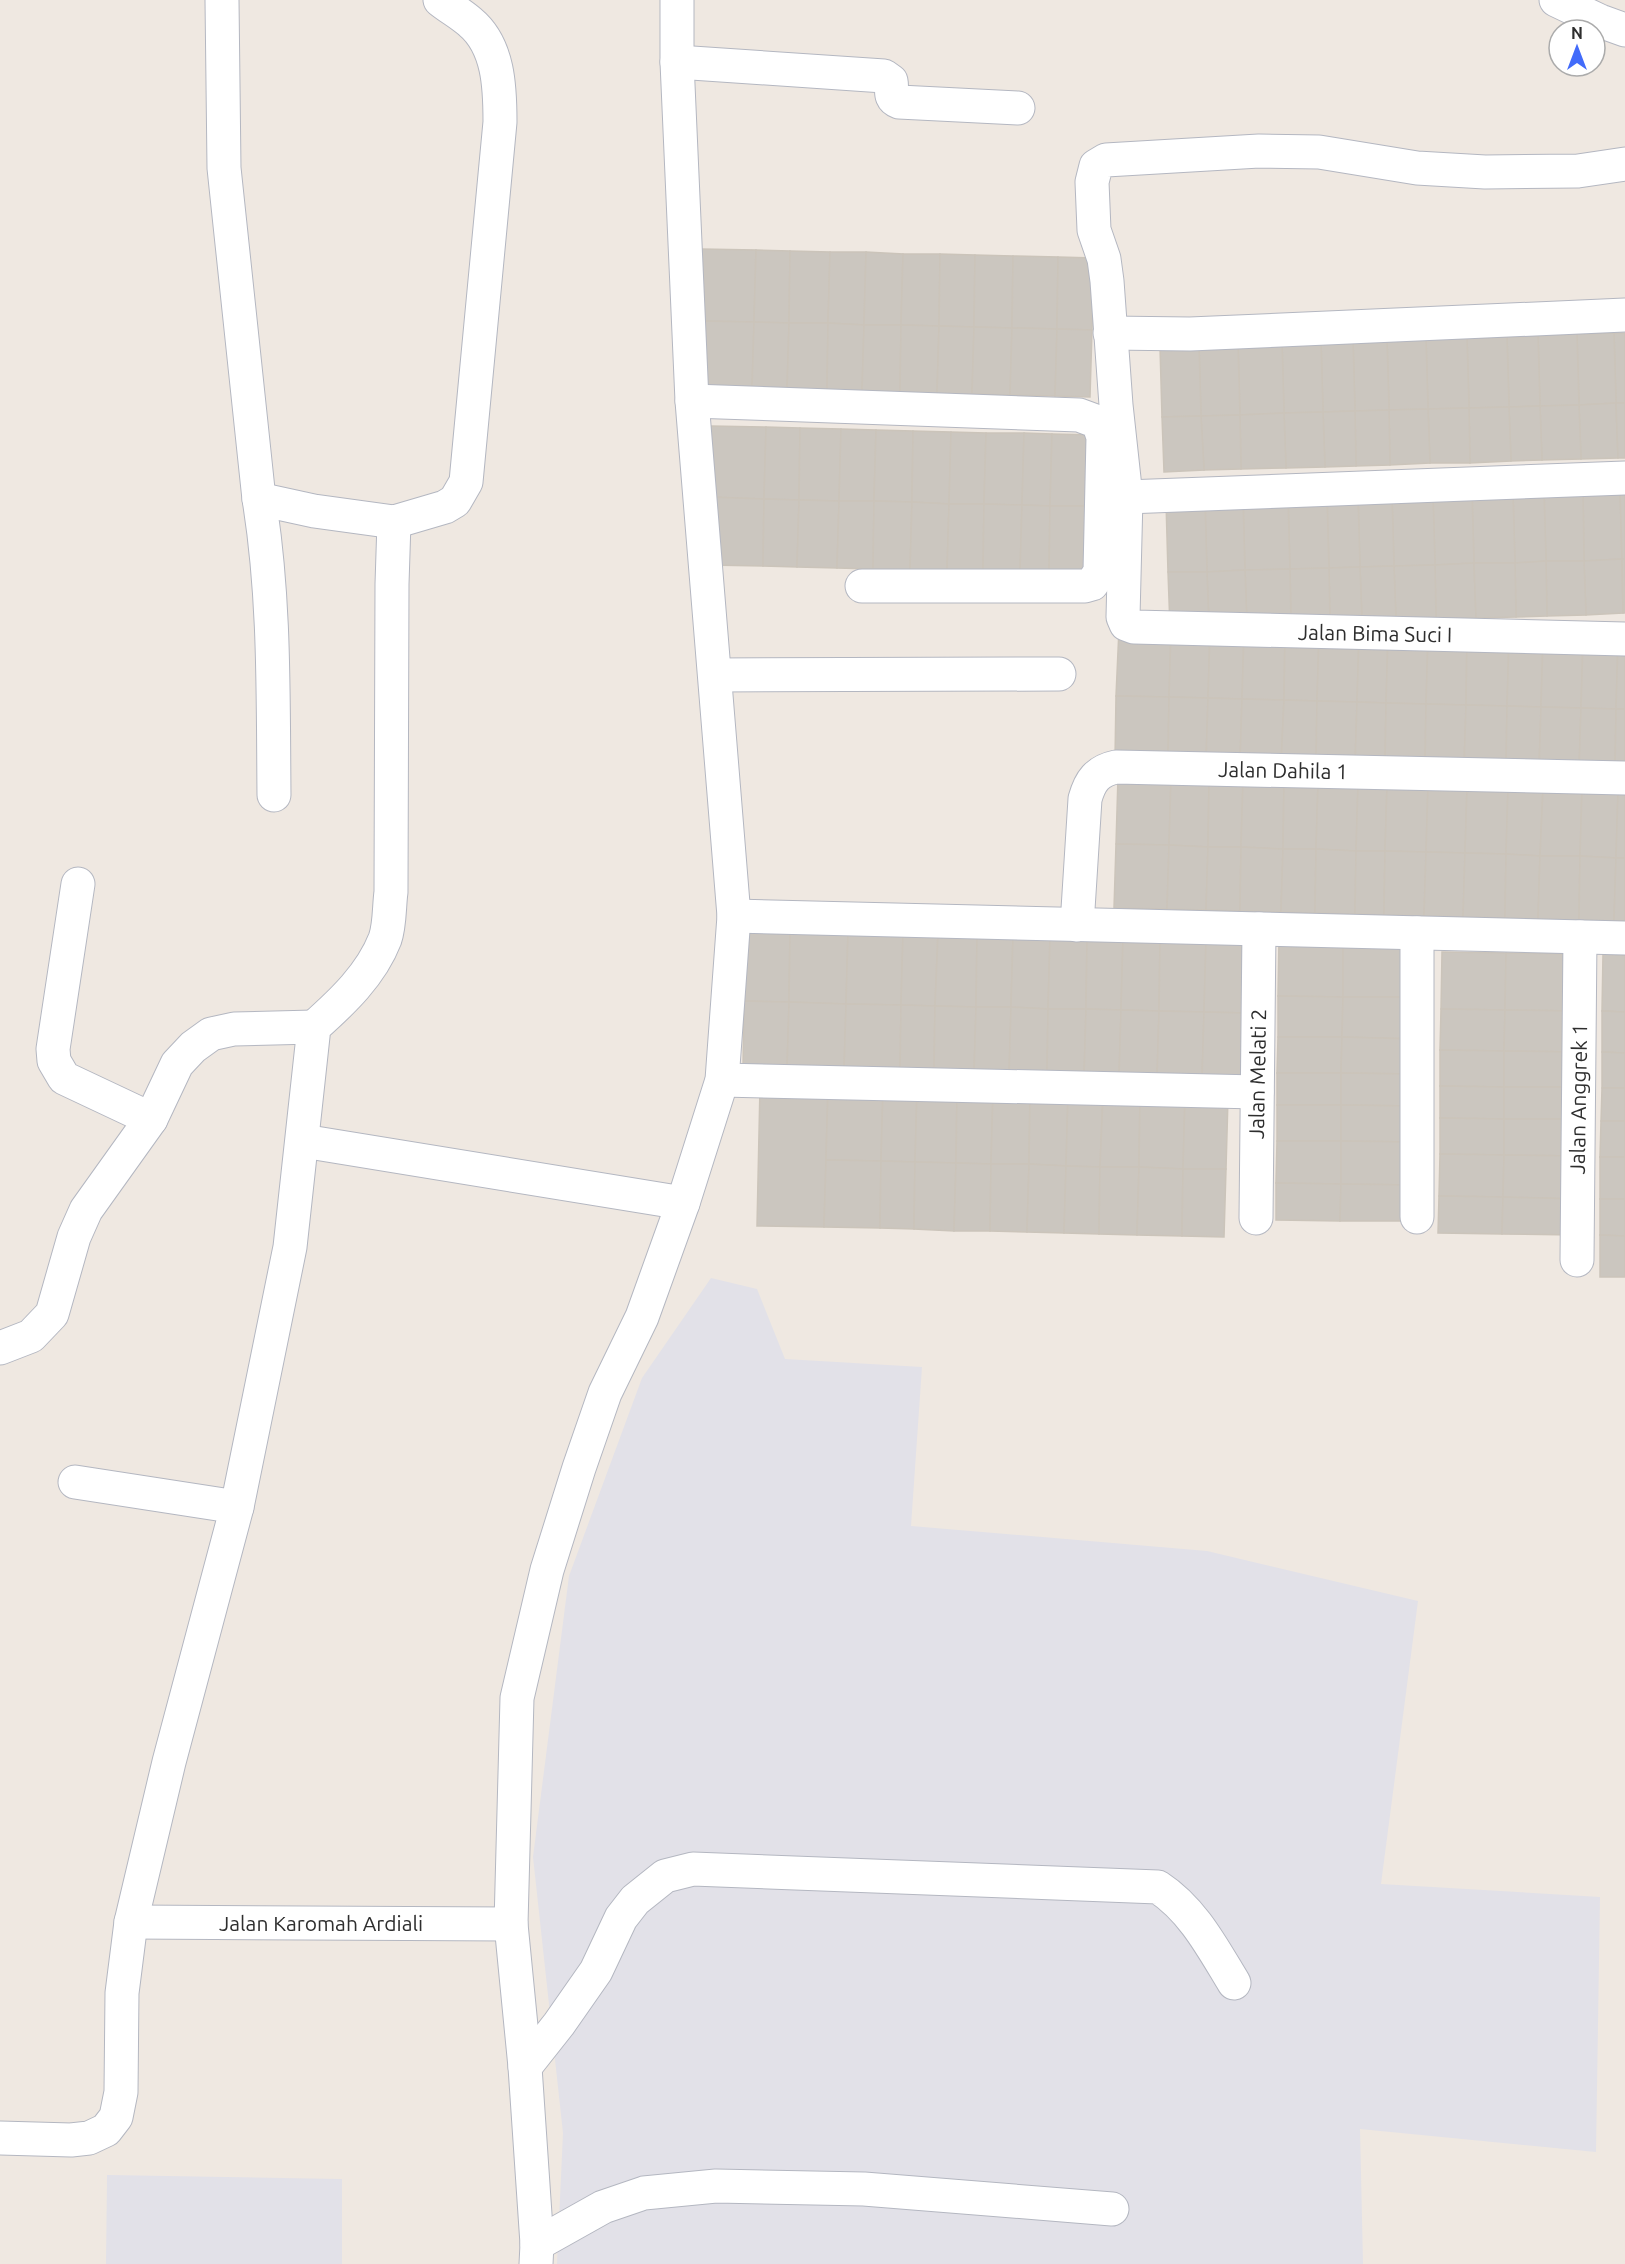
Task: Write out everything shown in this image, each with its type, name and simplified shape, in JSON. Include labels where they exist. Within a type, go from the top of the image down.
[{"type":"street","points":[[222,0],[224,168],[273,618],[274,795]]},
{"type":"street","points":[[259,499],[314,511],[394,522],[445,507],[455,501],[466,482],[500,122],[500,81],[487,44],[472,24],[440,0]]},
{"type":"street","points":[[536,2254],[525,2067],[512,1924],[517,1698],[547,1570],[605,1393],[642,1317],[683,1203],[722,1080],[734,916],[692,401],[677,62],[677,0]]},
{"type":"street","points":[[1556,0],[1625,30]]},
{"type":"street","points":[[677,62],[884,76],[891,81],[891,94],[899,102],[1018,108]]},
{"type":"street","points":[[1625,164],[1578,171],[1485,172],[1417,168],[1319,152],[1283,151],[1127,157],[1106,160],[1096,166],[1092,182],[1094,230],[1104,259],[1107,281],[1126,497],[1625,478]]},
{"type":"street","points":[[1110,333],[1190,334],[1625,315]]},
{"type":"street","points":[[692,401],[1079,414],[1098,422],[1102,437],[1100,572],[1092,584],[1085,586],[862,586]]},
{"type":"street","name":"Jalan Bima Suci I","points":[[1126,497],[1124,617],[1126,624],[1134,627],[1625,639]]},
{"type":"street","points":[[0,2138],[71,2140],[89,2138],[106,2130],[116,2117],[121,2092],[122,1993],[131,1922],[169,1762],[237,1507],[290,1247],[314,1027],[343,1000],[371,966],[386,937],[391,892],[394,522]]},
{"type":"street","points":[[715,675],[1059,674]]},
{"type":"street","name":"Jalan Dahila 1","points":[[1077,925],[1085,799],[1089,786],[1096,776],[1105,769],[1116,766],[1625,778]]},
{"type":"street","points":[[78,884],[53,1049],[54,1061],[64,1078],[151,1119]]},
{"type":"street","points":[[734,916],[1625,938]]},
{"type":"street","name":"Jalan Melati 2","points":[[1256,1218],[1259,929]]},
{"type":"street","points":[[1417,933],[1417,1217]]},
{"type":"street","name":"Jalan Anggrek 1","points":[[1577,1260],[1580,937]]},
{"type":"street","points":[[0,1348],[31,1336],[52,1314],[74,1238],[86,1210],[104,1183],[129,1153],[151,1119],[177,1064],[193,1047],[211,1034],[242,1028],[314,1027]]},
{"type":"street","points":[[722,1080],[1257,1092]]},
{"type":"street","points":[[303,1141],[683,1203]]},
{"type":"street","points":[[75,1482],[237,1507]]},
{"type":"street","points":[[525,2067],[560,2024],[596,1971],[621,1918],[635,1900],[665,1876],[693,1869],[1158,1887],[1176,1898],[1192,1916],[1234,1983]]},
{"type":"street","name":"Jalan Karomah Ardiali","points":[[131,1922],[512,1924]]},
{"type":"street","points":[[536,2254],[603,2207],[644,2193],[716,2186],[864,2189],[1112,2209]]},
{"type":"shaded area","points":[[711,1278],[757,1289],[785,1359],[922,1367],[911,1526],[1207,1551],[1418,1601],[1381,1884],[1600,1897],[1596,2152],[1360,2129],[1363,2264],[557,2264],[563,2133],[533,1857],[569,1576],[642,1378]]},
{"type":"shaded area","points":[[107,2175],[342,2179],[342,2264],[106,2264]]},
{"type":"building","points":[[701,249],[756,250],[754,322],[699,321]]},
{"type":"building","points":[[756,250],[790,251],[789,323],[754,322]]},
{"type":"building","points":[[790,251],[830,252],[828,323],[789,323]]},
{"type":"building","points":[[830,252],[866,252],[864,325],[828,323]]},
{"type":"building","points":[[866,252],[903,254],[901,325],[864,325]]},
{"type":"building","points":[[903,254],[940,254],[939,326],[901,325]]},
{"type":"building","points":[[940,254],[975,255],[974,327],[939,326]]},
{"type":"building","points":[[975,255],[1013,256],[1012,328],[974,327]]},
{"type":"building","points":[[1013,256],[1058,257],[1057,329],[1012,328]]},
{"type":"building","points":[[1058,257],[1094,258],[1092,330],[1057,329]]},
{"type":"building","points":[[699,321],[754,322],[752,389],[697,388]]},
{"type":"building","points":[[754,322],[789,323],[787,390],[752,389]]},
{"type":"building","points":[[789,323],[828,323],[827,391],[787,390]]},
{"type":"building","points":[[828,323],[864,325],[862,392],[827,391]]},
{"type":"building","points":[[864,325],[901,325],[900,393],[862,392]]},
{"type":"building","points":[[901,325],[939,326],[937,394],[900,393]]},
{"type":"building","points":[[939,326],[974,327],[972,394],[937,394]]},
{"type":"building","points":[[974,327],[1012,328],[1010,395],[972,394]]},
{"type":"building","points":[[1012,328],[1057,329],[1055,396],[1010,395]]},
{"type":"building","points":[[1057,329],[1092,330],[1090,397],[1055,396]]},
{"type":"building","points":[[1614,333],[1625,333],[1625,403],[1616,403]]},
{"type":"building","points":[[1614,333],[1616,403],[1579,405],[1577,334]]},
{"type":"building","points":[[1577,334],[1579,405],[1540,406],[1538,336]]},
{"type":"building","points":[[1538,336],[1540,406],[1509,407],[1507,337]]},
{"type":"building","points":[[1507,337],[1509,407],[1469,408],[1467,338]]},
{"type":"building","points":[[1467,338],[1469,408],[1428,409],[1426,339]]},
{"type":"building","points":[[1426,339],[1428,409],[1389,410],[1387,340]]},
{"type":"building","points":[[1387,340],[1389,410],[1355,411],[1353,341]]},
{"type":"building","points":[[1353,341],[1355,411],[1323,412],[1321,342]]},
{"type":"building","points":[[1321,342],[1323,412],[1284,413],[1282,343]]},
{"type":"building","points":[[1282,343],[1284,413],[1240,415],[1238,344]]},
{"type":"building","points":[[1238,344],[1240,415],[1201,416],[1199,346]]},
{"type":"building","points":[[1199,346],[1201,416],[1162,417],[1160,347]]},
{"type":"building","points":[[1616,403],[1618,458],[1581,459],[1579,405]]},
{"type":"building","points":[[1616,403],[1625,403],[1625,458],[1618,458]]},
{"type":"building","points":[[1579,405],[1581,459],[1542,460],[1540,406]]},
{"type":"building","points":[[1540,406],[1542,460],[1511,461],[1509,407]]},
{"type":"building","points":[[1509,407],[1511,461],[1470,463],[1469,408]]},
{"type":"building","points":[[1469,408],[1470,463],[1430,463],[1428,409]]},
{"type":"building","points":[[1428,409],[1430,463],[1390,465],[1389,410]]},
{"type":"building","points":[[1389,410],[1390,465],[1356,466],[1355,411]]},
{"type":"building","points":[[1355,411],[1356,466],[1325,467],[1323,412]]},
{"type":"building","points":[[1323,412],[1325,467],[1286,468],[1284,413]]},
{"type":"building","points":[[1284,413],[1286,468],[1241,469],[1240,415]]},
{"type":"building","points":[[1240,415],[1241,469],[1204,470],[1201,416]]},
{"type":"building","points":[[1201,416],[1204,470],[1164,472],[1162,417]]},
{"type":"building","points":[[711,426],[766,427],[764,499],[709,497]]},
{"type":"building","points":[[766,427],[800,428],[799,500],[764,499]]},
{"type":"building","points":[[800,428],[841,429],[839,501],[799,500]]},
{"type":"building","points":[[841,429],[876,430],[874,501],[839,501]]},
{"type":"building","points":[[876,430],[913,431],[912,502],[874,501]]},
{"type":"building","points":[[913,431],[951,432],[949,504],[912,502]]},
{"type":"building","points":[[951,432],[986,433],[984,504],[949,504]]},
{"type":"building","points":[[986,433],[1024,433],[1022,505],[984,504]]},
{"type":"building","points":[[1024,433],[1052,434],[1050,506],[1022,505]]},
{"type":"building","points":[[1052,434],[1095,435],[1093,506],[1050,506]]},
{"type":"building","points":[[1620,489],[1622,559],[1584,561],[1583,490]]},
{"type":"building","points":[[1620,489],[1625,489],[1625,559],[1622,559]]},
{"type":"building","points":[[1583,490],[1584,561],[1546,561],[1544,491]]},
{"type":"building","points":[[1544,491],[1546,561],[1515,563],[1513,492]]},
{"type":"building","points":[[1513,492],[1515,563],[1474,563],[1472,493]]},
{"type":"building","points":[[1472,493],[1474,563],[1435,565],[1433,495]]},
{"type":"building","points":[[1433,495],[1435,565],[1394,566],[1392,496]]},
{"type":"building","points":[[1392,496],[1394,566],[1360,567],[1358,497]]},
{"type":"building","points":[[709,497],[764,499],[763,566],[708,565]]},
{"type":"building","points":[[1358,497],[1360,567],[1329,568],[1327,498]]},
{"type":"building","points":[[1327,498],[1329,568],[1290,569],[1288,499]]},
{"type":"building","points":[[764,499],[799,500],[797,567],[763,566]]},
{"type":"building","points":[[1288,499],[1290,569],[1245,570],[1243,500]]},
{"type":"building","points":[[799,500],[839,501],[837,568],[797,567]]},
{"type":"building","points":[[1243,500],[1245,570],[1207,572],[1205,501]]},
{"type":"building","points":[[839,501],[874,501],[873,569],[837,568]]},
{"type":"building","points":[[874,501],[912,502],[910,570],[873,569]]},
{"type":"building","points":[[1205,501],[1207,572],[1168,572],[1166,502]]},
{"type":"building","points":[[912,502],[949,504],[947,571],[910,570]]},
{"type":"building","points":[[949,504],[984,504],[983,572],[947,571]]},
{"type":"building","points":[[984,504],[1022,505],[1020,572],[983,572]]},
{"type":"building","points":[[1022,505],[1050,506],[1049,573],[1020,572]]},
{"type":"building","points":[[1050,506],[1093,506],[1091,574],[1049,573]]},
{"type":"building","points":[[1622,559],[1623,613],[1586,615],[1584,561]]},
{"type":"building","points":[[1622,559],[1625,559],[1625,613],[1623,613]]},
{"type":"building","points":[[1546,561],[1584,561],[1586,615],[1547,616]]},
{"type":"building","points":[[1546,561],[1547,616],[1516,617],[1515,563]]},
{"type":"building","points":[[1474,563],[1476,618],[1436,619],[1435,565]]},
{"type":"building","points":[[1474,563],[1515,563],[1516,617],[1476,618]]},
{"type":"building","points":[[1435,565],[1436,619],[1396,620],[1394,566]]},
{"type":"building","points":[[1394,566],[1396,620],[1362,621],[1360,567]]},
{"type":"building","points":[[1360,567],[1362,621],[1330,623],[1329,568]]},
{"type":"building","points":[[1329,568],[1330,623],[1291,623],[1290,569]]},
{"type":"building","points":[[1290,569],[1291,623],[1247,625],[1245,570]]},
{"type":"building","points":[[1245,570],[1247,625],[1209,626],[1207,572]]},
{"type":"building","points":[[1168,572],[1207,572],[1209,626],[1170,627]]},
{"type":"building","points":[[1119,629],[1171,630],[1169,697],[1116,696]]},
{"type":"building","points":[[1171,630],[1210,631],[1208,698],[1169,697]]},
{"type":"building","points":[[1210,631],[1244,632],[1242,699],[1208,698]]},
{"type":"building","points":[[1244,632],[1285,633],[1284,700],[1242,699]]},
{"type":"building","points":[[1285,633],[1319,634],[1317,701],[1284,700]]},
{"type":"building","points":[[1319,634],[1359,635],[1357,702],[1317,701]]},
{"type":"building","points":[[1359,635],[1388,636],[1386,703],[1357,702]]},
{"type":"building","points":[[1388,636],[1428,637],[1426,704],[1386,703]]},
{"type":"building","points":[[1428,637],[1467,638],[1466,705],[1426,704]]},
{"type":"building","points":[[1467,638],[1509,639],[1507,706],[1466,705]]},
{"type":"building","points":[[1509,639],[1543,640],[1541,707],[1507,706]]},
{"type":"building","points":[[1543,640],[1583,641],[1581,708],[1541,707]]},
{"type":"building","points":[[1583,641],[1618,642],[1616,709],[1581,708]]},
{"type":"building","points":[[1618,642],[1625,642],[1625,709],[1616,709]]},
{"type":"building","points":[[1116,696],[1169,697],[1168,760],[1115,759]]},
{"type":"building","points":[[1169,697],[1208,698],[1206,762],[1168,760]]},
{"type":"building","points":[[1208,698],[1242,699],[1240,762],[1206,762]]},
{"type":"building","points":[[1242,699],[1284,700],[1281,764],[1240,762]]},
{"type":"building","points":[[1284,700],[1317,701],[1316,764],[1281,764]]},
{"type":"building","points":[[1317,701],[1357,702],[1355,766],[1316,764]]},
{"type":"building","points":[[1357,702],[1386,703],[1385,767],[1355,766]]},
{"type":"building","points":[[1386,703],[1426,704],[1425,767],[1385,767]]},
{"type":"building","points":[[1426,704],[1466,705],[1464,769],[1425,767]]},
{"type":"building","points":[[1466,705],[1507,706],[1506,770],[1464,769]]},
{"type":"building","points":[[1507,706],[1541,707],[1539,771],[1506,770]]},
{"type":"building","points":[[1541,707],[1581,708],[1579,771],[1539,771]]},
{"type":"building","points":[[1581,708],[1616,709],[1615,773],[1579,771]]},
{"type":"building","points":[[1616,709],[1625,709],[1625,773],[1615,773]]},
{"type":"building","points":[[1118,777],[1171,778],[1169,845],[1116,844]]},
{"type":"building","points":[[1171,778],[1209,780],[1208,847],[1169,845]]},
{"type":"building","points":[[1209,780],[1243,780],[1241,847],[1208,847]]},
{"type":"building","points":[[1243,780],[1284,782],[1283,849],[1241,847]]},
{"type":"building","points":[[1284,782],[1318,783],[1316,849],[1283,849]]},
{"type":"building","points":[[1318,783],[1358,784],[1356,851],[1316,849]]},
{"type":"building","points":[[1358,784],[1387,785],[1385,851],[1356,851]]},
{"type":"building","points":[[1387,785],[1428,785],[1426,852],[1385,851]]},
{"type":"building","points":[[1428,785],[1467,787],[1465,853],[1426,852]]},
{"type":"building","points":[[1467,787],[1508,787],[1506,854],[1465,853]]},
{"type":"building","points":[[1508,787],[1543,789],[1540,856],[1506,854]]},
{"type":"building","points":[[1543,789],[1582,789],[1580,856],[1540,856]]},
{"type":"building","points":[[1582,789],[1618,791],[1616,858],[1580,856]]},
{"type":"building","points":[[1618,791],[1625,791],[1625,858],[1616,858]]},
{"type":"building","points":[[1116,844],[1169,845],[1167,909],[1114,908]]},
{"type":"building","points":[[1169,845],[1208,847],[1206,910],[1167,909]]},
{"type":"building","points":[[1208,847],[1241,847],[1240,911],[1206,910]]},
{"type":"building","points":[[1241,847],[1283,849],[1281,912],[1240,911]]},
{"type":"building","points":[[1283,849],[1316,849],[1315,913],[1281,912]]},
{"type":"building","points":[[1316,849],[1356,851],[1355,914],[1315,913]]},
{"type":"building","points":[[1356,851],[1385,851],[1384,915],[1355,914]]},
{"type":"building","points":[[1385,851],[1426,852],[1424,916],[1384,915]]},
{"type":"building","points":[[1426,852],[1465,853],[1463,917],[1424,916]]},
{"type":"building","points":[[1465,853],[1506,854],[1505,918],[1463,917]]},
{"type":"building","points":[[1506,854],[1540,856],[1538,919],[1505,918]]},
{"type":"building","points":[[1540,856],[1580,856],[1579,920],[1538,919]]},
{"type":"building","points":[[1580,856],[1616,858],[1614,921],[1579,920]]},
{"type":"building","points":[[1616,858],[1625,858],[1625,921],[1614,921]]},
{"type":"building","points":[[746,929],[790,931],[789,1002],[744,1001]]},
{"type":"building","points":[[790,931],[848,931],[846,1004],[789,1002]]},
{"type":"building","points":[[848,931],[903,933],[901,1005],[846,1004]]},
{"type":"building","points":[[903,933],[938,934],[935,1006],[901,1005]]},
{"type":"building","points":[[938,934],[977,935],[976,1007],[935,1006]]},
{"type":"building","points":[[977,935],[1013,936],[1011,1007],[976,1007]]},
{"type":"building","points":[[1013,936],[1050,937],[1048,1009],[1011,1007]]},
{"type":"building","points":[[1050,937],[1087,938],[1086,1009],[1048,1009]]},
{"type":"building","points":[[1087,938],[1123,938],[1121,1010],[1086,1009]]},
{"type":"building","points":[[1123,938],[1160,939],[1159,1011],[1121,1010]]},
{"type":"building","points":[[1279,938],[1343,939],[1343,997],[1278,996]]},
{"type":"building","points":[[1160,939],[1206,940],[1204,1012],[1159,1011]]},
{"type":"building","points":[[1343,939],[1415,940],[1414,997],[1343,997]]},
{"type":"building","points":[[1206,940],[1248,941],[1246,1013],[1204,1012]]},
{"type":"building","points":[[1442,952],[1506,953],[1505,1010],[1441,1009]]},
{"type":"building","points":[[1506,953],[1577,954],[1577,1011],[1505,1010]]},
{"type":"building","points":[[1603,954],[1625,955],[1625,1012],[1602,1011]]},
{"type":"building","points":[[1278,996],[1343,997],[1342,1037],[1278,1037]]},
{"type":"building","points":[[1343,997],[1414,997],[1414,1039],[1342,1037]]},
{"type":"building","points":[[744,1001],[789,1002],[787,1070],[743,1068]]},
{"type":"building","points":[[789,1002],[846,1004],[844,1071],[787,1070]]},
{"type":"building","points":[[846,1004],[901,1005],[900,1073],[844,1071]]},
{"type":"building","points":[[901,1005],[935,1006],[934,1073],[900,1073]]},
{"type":"building","points":[[935,1006],[976,1007],[974,1074],[934,1073]]},
{"type":"building","points":[[976,1007],[1011,1007],[1009,1075],[974,1074]]},
{"type":"building","points":[[1011,1007],[1048,1009],[1047,1076],[1009,1075]]},
{"type":"building","points":[[1048,1009],[1086,1009],[1084,1077],[1047,1076]]},
{"type":"building","points":[[1086,1009],[1121,1010],[1119,1077],[1084,1077]]},
{"type":"building","points":[[1441,1009],[1505,1010],[1504,1051],[1440,1050]]},
{"type":"building","points":[[1121,1010],[1159,1011],[1157,1078],[1119,1077]]},
{"type":"building","points":[[1505,1010],[1577,1011],[1577,1052],[1504,1051]]},
{"type":"building","points":[[1159,1011],[1204,1012],[1202,1080],[1157,1078]]},
{"type":"building","points":[[1602,1011],[1625,1012],[1625,1053],[1602,1052]]},
{"type":"building","points":[[1204,1012],[1246,1013],[1245,1080],[1202,1080]]},
{"type":"building","points":[[1278,1037],[1342,1037],[1341,1073],[1277,1073]]},
{"type":"building","points":[[1342,1037],[1414,1039],[1413,1074],[1341,1073]]},
{"type":"building","points":[[1440,1050],[1504,1051],[1504,1087],[1440,1086]]},
{"type":"building","points":[[1504,1051],[1577,1052],[1576,1087],[1504,1087]]},
{"type":"building","points":[[1602,1052],[1625,1053],[1625,1088],[1602,1088]]},
{"type":"building","points":[[1277,1073],[1341,1073],[1341,1105],[1277,1105]]},
{"type":"building","points":[[1341,1073],[1413,1074],[1413,1106],[1341,1105]]},
{"type":"building","points":[[1440,1086],[1504,1087],[1504,1119],[1440,1118]]},
{"type":"building","points":[[760,1087],[828,1088],[824,1227],[757,1226]]},
{"type":"building","points":[[1504,1087],[1576,1087],[1576,1119],[1504,1119]]},
{"type":"building","points":[[828,1088],[883,1089],[881,1161],[826,1160]]},
{"type":"building","points":[[1602,1088],[1625,1088],[1625,1121],[1601,1121]]},
{"type":"building","points":[[883,1089],[917,1090],[915,1162],[881,1161]]},
{"type":"building","points":[[917,1090],[957,1091],[956,1163],[915,1162]]},
{"type":"building","points":[[957,1091],[993,1092],[991,1164],[956,1163]]},
{"type":"building","points":[[993,1092],[1030,1093],[1029,1164],[991,1164]]},
{"type":"building","points":[[1030,1093],[1068,1094],[1066,1166],[1029,1164]]},
{"type":"building","points":[[1068,1094],[1103,1095],[1100,1167],[1066,1166]]},
{"type":"building","points":[[1103,1095],[1140,1096],[1139,1167],[1100,1167]]},
{"type":"building","points":[[1140,1096],[1185,1097],[1183,1169],[1139,1167]]},
{"type":"building","points":[[1185,1097],[1228,1098],[1226,1169],[1183,1169]]},
{"type":"building","points":[[1277,1105],[1341,1105],[1341,1141],[1277,1141]]},
{"type":"building","points":[[1341,1105],[1413,1106],[1412,1142],[1341,1141]]},
{"type":"building","points":[[1440,1118],[1504,1119],[1504,1155],[1440,1154]]},
{"type":"building","points":[[1504,1119],[1576,1119],[1575,1156],[1504,1155]]},
{"type":"building","points":[[1601,1121],[1625,1121],[1625,1157],[1600,1157]]},
{"type":"building","points":[[1277,1141],[1341,1141],[1341,1184],[1276,1183]]},
{"type":"building","points":[[1341,1141],[1412,1142],[1412,1185],[1341,1184]]},
{"type":"building","points":[[1440,1154],[1504,1155],[1503,1197],[1439,1196]]},
{"type":"building","points":[[1504,1155],[1575,1156],[1575,1199],[1503,1197]]},
{"type":"building","points":[[1600,1157],[1625,1157],[1625,1199],[1600,1199]]},
{"type":"building","points":[[826,1160],[881,1161],[880,1228],[824,1227]]},
{"type":"building","points":[[881,1161],[915,1162],[914,1229],[880,1228]]},
{"type":"building","points":[[915,1162],[956,1163],[954,1231],[914,1229]]},
{"type":"building","points":[[956,1163],[991,1164],[990,1231],[954,1231]]},
{"type":"building","points":[[991,1164],[1029,1164],[1027,1232],[990,1231]]},
{"type":"building","points":[[1029,1164],[1066,1166],[1064,1233],[1027,1232]]},
{"type":"building","points":[[1066,1166],[1100,1167],[1099,1234],[1064,1233]]},
{"type":"building","points":[[1100,1167],[1139,1167],[1137,1235],[1099,1234]]},
{"type":"building","points":[[1139,1167],[1183,1169],[1182,1236],[1137,1235]]},
{"type":"building","points":[[1183,1169],[1226,1169],[1224,1237],[1182,1236]]},
{"type":"building","points":[[1276,1183],[1341,1184],[1340,1221],[1276,1220]]},
{"type":"building","points":[[1341,1184],[1412,1185],[1412,1221],[1340,1221]]},
{"type":"building","points":[[1439,1196],[1503,1197],[1502,1234],[1438,1233]]},
{"type":"building","points":[[1503,1197],[1575,1199],[1575,1235],[1502,1234]]},
{"type":"building","points":[[1600,1199],[1625,1199],[1625,1236],[1600,1235]]},
{"type":"building","points":[[1600,1235],[1625,1236],[1625,1277],[1600,1277]]}]
